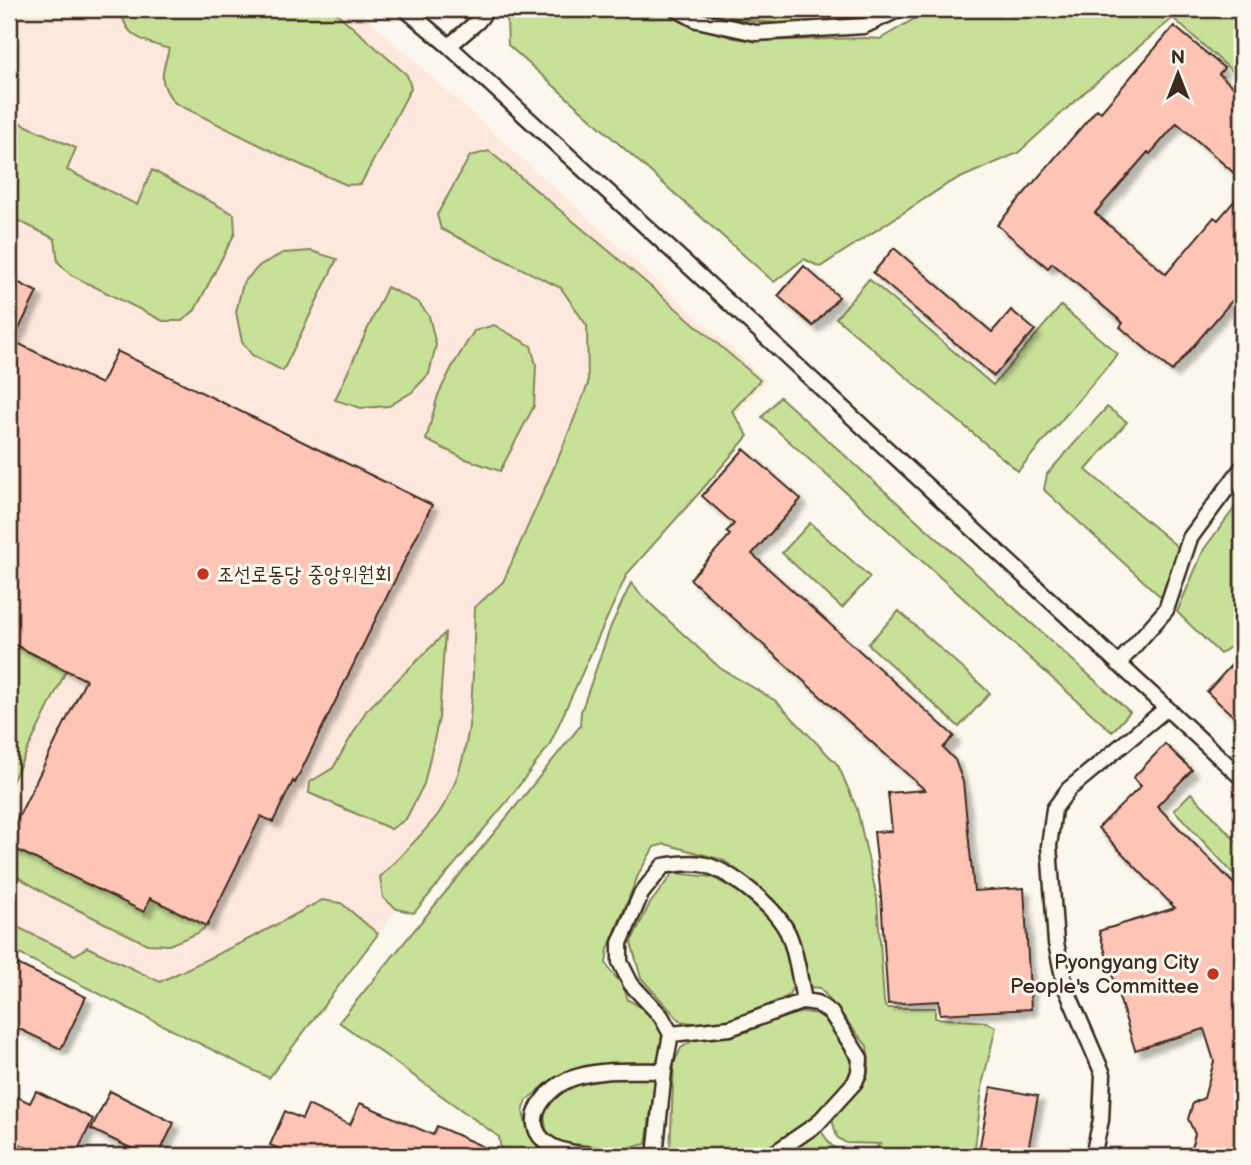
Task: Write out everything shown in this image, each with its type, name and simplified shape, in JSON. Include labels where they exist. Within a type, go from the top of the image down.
[{"type":"lane","points":[[405,9],[449,46],[752,324],[1242,778]]},
{"type":"lane","points":[[449,46],[487,9]]},
{"type":"lane","points":[[676,9],[697,20],[756,33],[863,26],[900,9]]},
{"type":"lane","points":[[1118,664],[1166,610],[1189,538],[1242,468]]},
{"type":"lane","points":[[1093,1156],[1101,1120],[1103,1074],[1065,986],[1056,943],[1049,846],[1054,809],[1069,789],[1167,708]]},
{"type":"lane","points":[[656,1156],[664,1071],[671,1034],[661,1016],[631,984],[620,962],[620,943],[640,894],[663,866],[701,864],[723,872],[754,892],[782,921],[790,938],[804,1001]]},
{"type":"lane","points":[[671,1034],[730,1028],[804,1001],[817,1003],[831,1013],[860,1058],[855,1082],[817,1124],[767,1156]]},
{"type":"lane","points":[[597,1156],[551,1146],[539,1135],[534,1123],[537,1109],[545,1096],[556,1085],[597,1072],[664,1071]]},
{"type":"shaded area","points":[[9,9],[357,9],[766,380],[645,521],[460,826],[269,1078],[9,949]]},
{"type":"green space","points":[[123,9],[332,9],[407,75],[411,88],[361,184],[347,185],[175,103],[163,83],[164,65],[169,49],[144,41],[131,32],[123,18]]},
{"type":"green space","points":[[512,9],[658,9],[693,26],[734,38],[756,41],[880,39],[931,9],[1242,9],[1242,80],[1173,18],[1018,153],[949,183],[820,267],[804,259],[774,282],[508,45],[507,21]]},
{"type":"green space","points":[[702,9],[854,9],[853,16],[815,22],[777,23],[739,19]]},
{"type":"green space","points":[[18,122],[76,148],[67,170],[137,205],[152,170],[234,214],[235,233],[195,310],[182,321],[163,321],[71,275],[58,262],[55,239],[9,216],[9,137]]},
{"type":"green space","points":[[489,151],[760,380],[732,411],[748,436],[627,574],[549,746],[505,804],[414,913],[397,909],[383,898],[380,877],[439,813],[452,790],[461,766],[471,713],[475,607],[503,582],[588,384],[587,326],[561,288],[441,229],[437,215],[470,156]]},
{"type":"green space","points":[[311,251],[337,259],[283,371],[252,355],[242,342],[236,312],[243,283],[260,265],[283,253]]},
{"type":"green space","points":[[869,279],[993,385],[1061,306],[1118,354],[1018,471],[836,318]]},
{"type":"green space","points":[[387,287],[418,302],[429,316],[436,345],[429,374],[412,392],[389,406],[361,408],[335,400]]},
{"type":"green space","points":[[494,325],[531,346],[536,365],[534,406],[500,471],[463,458],[426,440],[438,395],[452,367],[474,331]]},
{"type":"green space","points":[[780,397],[1130,712],[1112,732],[762,417]]},
{"type":"green space","points":[[1107,407],[1127,422],[1086,470],[1179,548],[1162,598],[1044,490],[1047,474]]},
{"type":"green space","points":[[1242,498],[1242,639],[1220,654],[1177,612],[1204,549]]},
{"type":"green space","points":[[810,523],[870,577],[842,608],[782,553]]},
{"type":"green space","points":[[631,583],[720,668],[776,701],[838,765],[857,809],[877,898],[886,1008],[935,1008],[935,1018],[986,1022],[996,1027],[983,1081],[974,1156],[867,1156],[880,1144],[846,1143],[837,1137],[833,1110],[867,1078],[867,1046],[820,988],[808,987],[793,924],[760,887],[723,860],[665,844],[654,847],[639,873],[608,949],[606,963],[623,985],[628,1000],[645,1011],[660,1029],[663,1035],[661,1049],[656,1062],[564,1075],[527,1100],[523,1112],[532,1139],[546,1153],[562,1156],[502,1156],[499,1137],[339,1022],[580,726],[581,712],[611,626]]},
{"type":"green space","points":[[899,611],[990,693],[959,727],[868,644]]},
{"type":"green space","points":[[445,633],[439,718],[424,784],[406,819],[391,829],[309,793],[310,782],[333,768],[366,711]]},
{"type":"green space","points":[[9,642],[66,671],[9,788]]},
{"type":"green space","points":[[1191,793],[1242,847],[1242,883],[1174,810]]},
{"type":"green space","points":[[11,847],[143,911],[150,898],[207,926],[198,933],[169,945],[147,944],[50,896],[13,874],[9,866]]},
{"type":"green space","points":[[673,873],[712,877],[752,900],[772,920],[784,937],[794,985],[788,996],[744,1017],[723,1023],[699,1024],[680,1021],[641,978],[631,942],[649,905]]},
{"type":"green space","points":[[322,900],[341,903],[378,934],[269,1078],[9,949],[9,923],[75,955],[87,947],[160,982]]},
{"type":"green space","points":[[804,1012],[825,1015],[855,1061],[854,1075],[815,1116],[766,1150],[749,1155],[675,1154],[670,1151],[674,1063],[681,1048],[700,1036],[747,1032],[778,1018]]},
{"type":"green space","points":[[613,1075],[656,1076],[646,1144],[620,1149],[555,1142],[547,1135],[544,1116],[552,1095],[569,1082]]},
{"type":"green space","points":[[821,1131],[831,1145],[847,1156],[784,1156]]},
{"type":"building","points":[[1174,26],[1224,68],[1219,74],[1242,95],[1242,180],[1177,123],[1095,213],[1166,274],[1214,217],[1218,220],[1242,192],[1242,289],[1172,371],[1120,327],[1123,323],[1052,263],[1048,268],[997,225],[1097,109],[1101,112]]},
{"type":"building","points":[[894,248],[992,332],[1011,310],[1035,330],[994,376],[873,273]]},
{"type":"building","points":[[804,266],[839,297],[813,326],[778,296]]},
{"type":"building","name":"조선로동당 중앙위원회","points":[[9,278],[37,292],[13,341],[101,384],[117,351],[432,505],[295,783],[293,781],[273,822],[261,816],[207,926],[150,898],[144,912],[9,846],[9,836],[86,680],[9,642]]},
{"type":"building","points":[[744,449],[801,499],[752,554],[954,736],[943,748],[955,760],[963,782],[974,891],[1024,888],[1031,1009],[940,1014],[939,1001],[888,1004],[874,832],[892,831],[888,793],[925,790],[690,579],[730,535],[726,532],[734,524],[702,496]]},
{"type":"building","points":[[1242,653],[1242,724],[1207,692]]},
{"type":"building","points":[[1165,744],[1192,770],[1157,806],[1242,892],[1242,1156],[1189,1156],[1195,1134],[1188,1119],[1193,1103],[1204,1098],[1214,1061],[1204,1029],[1135,1050],[1099,931],[1175,908],[1098,828],[1141,786],[1133,778]]},
{"type":"building","points":[[9,960],[86,997],[61,1049],[9,1024]]},
{"type":"building","points":[[991,1087],[1038,1096],[1027,1156],[978,1156]]},
{"type":"building","points":[[36,1091],[93,1119],[75,1156],[44,1156],[9,1139],[9,1093],[30,1103]]},
{"type":"building","points":[[110,1091],[174,1123],[158,1156],[147,1156],[91,1129]]},
{"type":"building","points":[[360,1103],[433,1135],[437,1126],[504,1156],[296,1156],[270,1145],[285,1111],[302,1119],[308,1105],[350,1125]]},
{"type":"place","name":"조선로동당 중앙위원회","points":[[203,574]]},
{"type":"place","name":"Pyongyang City People's Committee","points":[[1213,974]]}]
